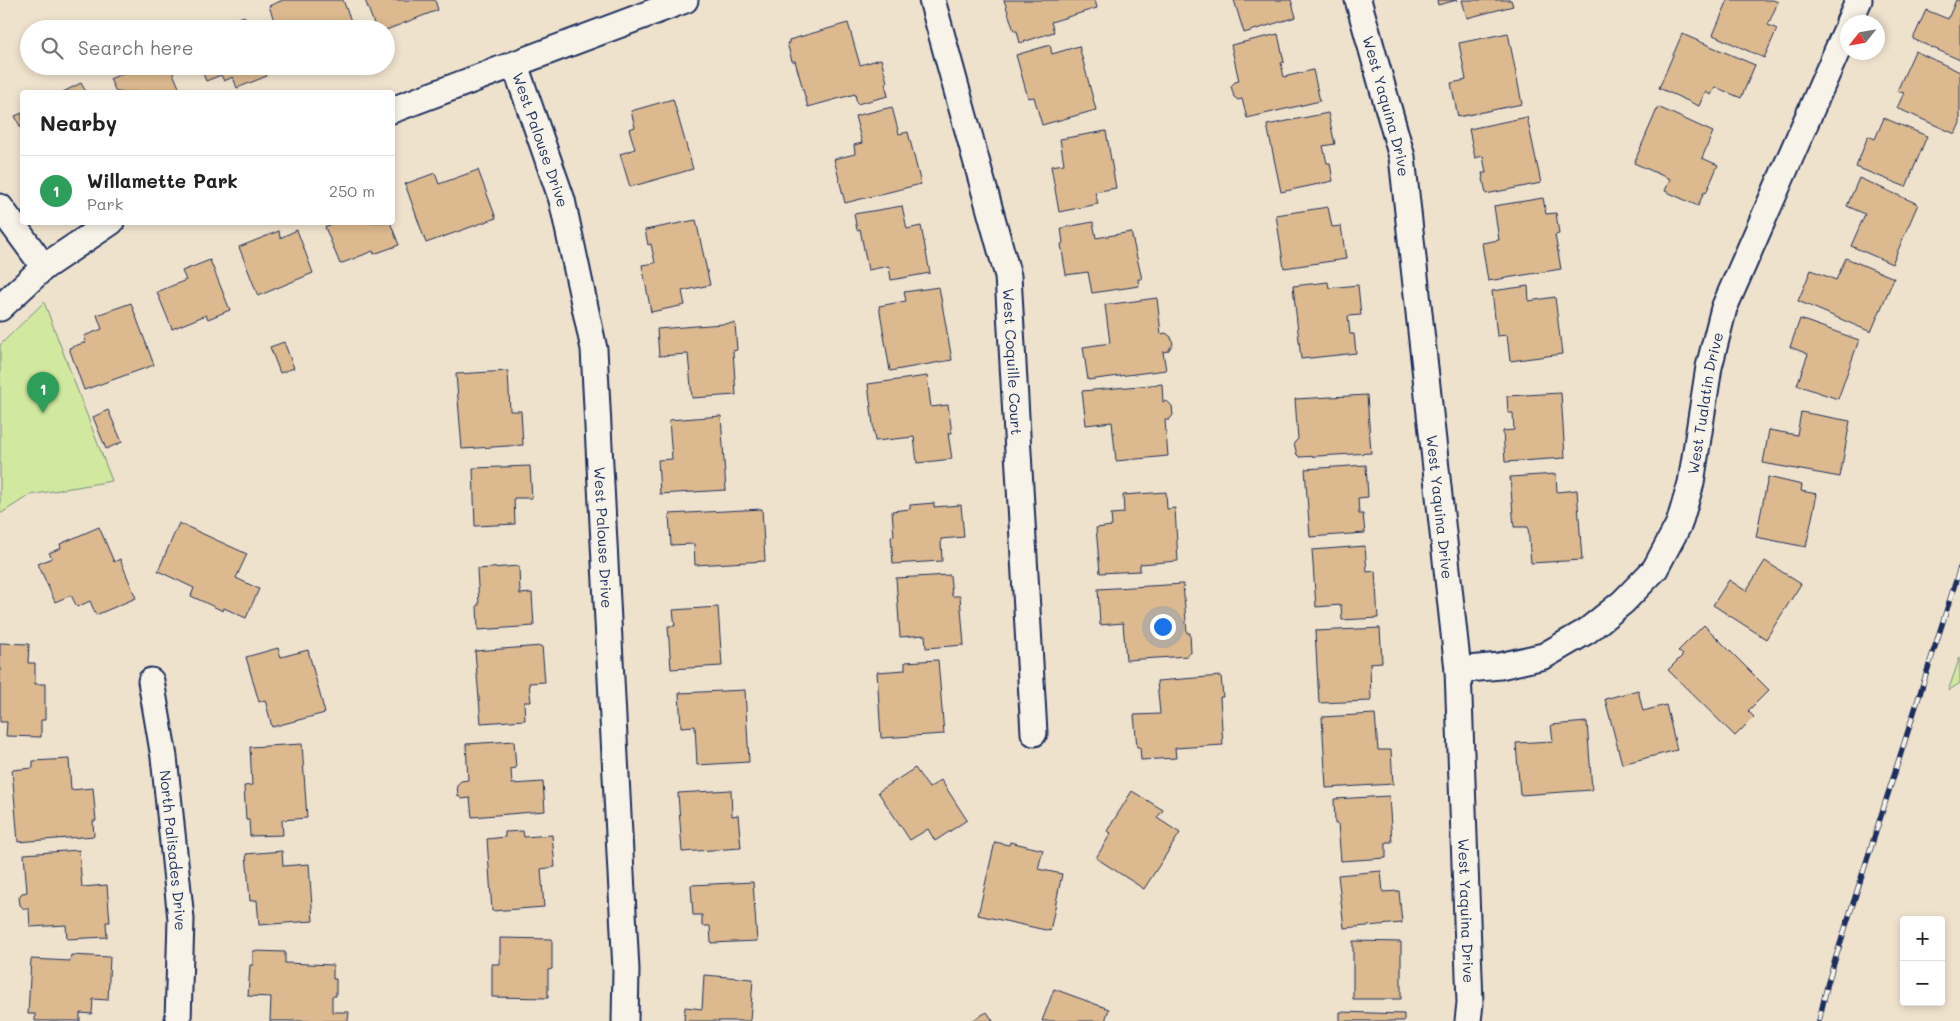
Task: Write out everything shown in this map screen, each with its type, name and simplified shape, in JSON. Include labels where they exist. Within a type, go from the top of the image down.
[{"type":"street","points":[[395,109],[685,0]]},
{"type":"street","name":"West Coquille Court","points":[[932,0],[1008,276],[1034,733]]},
{"type":"street","name":"West Yaquina Drive","points":[[1358,0],[1402,157],[1458,670],[1470,1003],[1468,1021]]},
{"type":"street","points":[[1852,15],[1859,0]]},
{"type":"street","name":"West Tualatin Drive","points":[[1458,670],[1500,666],[1544,656],[1587,632],[1624,602],[1655,569],[1679,524],[1691,484],[1709,367],[1724,308],[1840,44]]},
{"type":"street","name":"West Palouse Drive","points":[[515,65],[562,200],[594,349],[626,970],[625,1021]]},
{"type":"street","points":[[0,207],[44,267]]},
{"type":"street","points":[[0,308],[44,267],[107,225]]},
{"type":"street","name":"North Palisades Drive","points":[[151,681],[164,757],[181,919],[178,1021]]},
{"type":"green space","points":[[44,302],[112,481],[30,495],[0,514],[0,345]]},
{"type":"green space","points":[[1960,657],[1960,683],[1948,691]]},
{"type":"building","points":[[283,0],[343,0],[351,20],[274,20],[269,6]]},
{"type":"building","points":[[365,0],[435,0],[438,10],[395,27],[395,20],[373,20]]},
{"type":"building","points":[[1004,0],[1095,0],[1097,8],[1051,22],[1054,32],[1020,43]]},
{"type":"building","points":[[1234,0],[1291,0],[1296,17],[1244,33]]},
{"type":"building","points":[[1437,0],[1457,0],[1438,5]]},
{"type":"building","points":[[1462,0],[1511,0],[1513,6],[1467,18]]},
{"type":"building","points":[[1728,0],[1773,0],[1778,2],[1768,25],[1777,29],[1764,58],[1713,35]]},
{"type":"building","points":[[1956,0],[1960,0],[1960,60],[1913,39],[1926,10],[1948,19]]},
{"type":"building","points":[[244,16],[246,20],[234,20]]},
{"type":"building","points":[[848,23],[860,65],[881,59],[887,82],[885,83],[888,96],[857,104],[855,94],[808,107],[795,61],[792,61],[787,43],[789,43],[789,40]]},
{"type":"building","points":[[1508,33],[1522,104],[1458,117],[1451,83],[1466,80],[1459,43]]},
{"type":"building","points":[[1278,34],[1284,62],[1281,63],[1284,77],[1313,70],[1320,101],[1247,118],[1242,99],[1238,100],[1234,97],[1231,86],[1239,81],[1231,45]]},
{"type":"building","points":[[1682,34],[1755,65],[1741,98],[1715,87],[1711,95],[1705,92],[1699,106],[1659,88]]},
{"type":"building","points":[[1050,45],[1052,54],[1079,46],[1096,110],[1042,125],[1034,97],[1028,98],[1016,55]]},
{"type":"building","points":[[1915,51],[1960,72],[1960,123],[1955,134],[1897,108],[1904,93],[1897,91]]},
{"type":"building","points":[[119,75],[174,75],[180,90],[115,90],[110,79]]},
{"type":"building","points":[[204,75],[221,75],[206,81]]},
{"type":"building","points":[[221,75],[267,76],[237,88],[233,77],[224,81]]},
{"type":"building","points":[[81,83],[85,90],[67,90]]},
{"type":"building","points":[[673,99],[693,169],[630,187],[620,154],[635,149],[629,129],[635,127],[631,111]]},
{"type":"building","points":[[892,107],[899,134],[908,132],[921,184],[845,203],[834,159],[855,154],[854,145],[862,143],[855,116]]},
{"type":"building","points":[[1658,107],[1713,132],[1702,158],[1718,165],[1698,206],[1665,191],[1670,179],[1634,163]]},
{"type":"building","points":[[1328,113],[1335,144],[1323,146],[1327,163],[1330,163],[1333,181],[1281,192],[1267,125]]},
{"type":"building","points":[[20,114],[20,126],[15,116]]},
{"type":"building","points":[[1527,117],[1541,183],[1486,194],[1482,173],[1486,173],[1483,156],[1475,158],[1469,129]]},
{"type":"building","points":[[1884,118],[1927,136],[1906,187],[1856,167],[1868,136],[1875,139]]},
{"type":"building","points":[[1106,131],[1116,188],[1095,192],[1098,204],[1059,212],[1051,166],[1064,164],[1060,139]]},
{"type":"building","points":[[478,170],[496,218],[426,243],[405,184],[435,173],[439,184]]},
{"type":"building","points":[[1859,178],[1918,204],[1892,264],[1851,246],[1865,214],[1847,206]]},
{"type":"building","points":[[1543,198],[1546,214],[1556,213],[1559,234],[1555,235],[1561,269],[1488,281],[1482,243],[1499,240],[1494,206]]},
{"type":"building","points":[[902,206],[907,229],[921,226],[930,273],[891,280],[889,266],[868,270],[860,229],[857,230],[854,214]]},
{"type":"building","points":[[1328,207],[1332,227],[1341,226],[1346,259],[1284,268],[1276,215]]},
{"type":"building","points":[[696,220],[710,285],[682,291],[685,305],[651,312],[642,265],[655,263],[651,244],[648,245],[645,230]]},
{"type":"building","points":[[1093,222],[1096,238],[1131,232],[1142,279],[1138,279],[1139,286],[1092,293],[1088,272],[1066,275],[1061,244],[1063,243],[1061,228]]},
{"type":"building","points":[[329,225],[391,225],[399,245],[374,254],[373,251],[340,264],[325,227]]},
{"type":"building","points":[[297,230],[313,273],[258,296],[239,247],[279,231],[280,238]]},
{"type":"building","points":[[1846,258],[1894,278],[1871,332],[1798,301],[1811,270],[1836,280]]},
{"type":"building","points":[[210,260],[230,310],[208,319],[206,315],[172,329],[157,292],[186,280],[182,271]]},
{"type":"building","points":[[1328,282],[1329,288],[1358,285],[1361,315],[1348,316],[1350,334],[1354,334],[1356,353],[1301,359],[1293,286]]},
{"type":"building","points":[[1528,286],[1529,301],[1555,297],[1562,354],[1510,361],[1507,335],[1497,336],[1492,291]]},
{"type":"building","points":[[939,287],[952,360],[890,371],[879,306],[906,301],[904,292]]},
{"type":"building","points":[[1157,298],[1161,334],[1166,333],[1171,337],[1173,344],[1168,351],[1163,352],[1166,370],[1088,380],[1083,347],[1110,343],[1105,305]]},
{"type":"building","points":[[131,303],[154,365],[84,390],[69,348],[86,342],[84,336],[102,329],[97,315]]},
{"type":"building","points":[[1800,319],[1859,340],[1838,399],[1797,385],[1808,354],[1790,347]]},
{"type":"building","points":[[735,323],[737,350],[733,351],[736,395],[692,398],[688,354],[659,356],[657,329]]},
{"type":"building","points":[[284,342],[294,368],[280,373],[270,347]]},
{"type":"building","points":[[508,371],[510,411],[521,411],[523,445],[462,449],[456,374]]},
{"type":"building","points":[[927,376],[931,407],[948,405],[952,433],[948,433],[952,459],[917,463],[914,437],[875,441],[868,384]]},
{"type":"building","points":[[1162,384],[1163,402],[1167,401],[1172,406],[1173,415],[1169,420],[1165,420],[1168,456],[1116,461],[1112,422],[1086,425],[1082,391]]},
{"type":"building","points":[[1561,393],[1565,458],[1505,462],[1503,431],[1514,430],[1513,413],[1508,413],[1507,396]]},
{"type":"building","points":[[1367,395],[1371,453],[1300,457],[1297,455],[1294,443],[1298,439],[1295,399]]},
{"type":"building","points":[[108,410],[122,442],[106,449],[93,417]]},
{"type":"building","points":[[1801,412],[1850,421],[1840,477],[1763,463],[1769,430],[1797,435]]},
{"type":"building","points":[[721,416],[726,490],[660,494],[658,460],[672,459],[669,420]]},
{"type":"building","points":[[1366,465],[1368,497],[1358,498],[1359,514],[1363,514],[1365,533],[1310,537],[1305,469]]},
{"type":"building","points":[[530,466],[532,498],[514,498],[515,524],[475,526],[473,468]]},
{"type":"building","points":[[1556,474],[1557,492],[1577,490],[1582,560],[1531,563],[1528,527],[1514,527],[1510,477]]},
{"type":"building","points":[[1768,477],[1802,485],[1801,491],[1817,494],[1806,547],[1756,537]]},
{"type":"building","points":[[1166,492],[1167,509],[1175,508],[1178,561],[1140,564],[1140,571],[1100,573],[1096,528],[1112,526],[1111,514],[1124,513],[1123,495]]},
{"type":"building","points":[[934,503],[934,507],[961,505],[964,537],[941,539],[942,561],[893,564],[891,536],[894,536],[892,511],[910,509],[910,505]]},
{"type":"building","points":[[762,509],[765,561],[695,565],[694,544],[671,545],[669,514]]},
{"type":"building","points":[[179,523],[247,554],[236,578],[259,589],[246,618],[224,608],[223,611],[191,596],[194,588],[158,571]]},
{"type":"building","points":[[99,527],[114,562],[120,559],[136,598],[96,615],[90,601],[77,607],[71,595],[55,602],[38,564],[52,558],[49,553],[61,548],[60,544]]},
{"type":"building","points":[[1365,546],[1367,572],[1375,571],[1378,618],[1342,620],[1341,605],[1316,607],[1312,550]]},
{"type":"building","points":[[1765,561],[1801,584],[1766,639],[1713,605],[1729,580],[1746,591]]},
{"type":"building","points":[[519,566],[520,594],[532,593],[534,626],[478,630],[477,569]]},
{"type":"building","points":[[950,575],[952,596],[960,596],[964,645],[926,648],[925,635],[900,637],[896,578]]},
{"type":"building","points":[[1183,584],[1187,633],[1190,633],[1191,653],[1188,653],[1188,656],[1126,660],[1123,623],[1100,625],[1098,589]]},
{"type":"building","points":[[718,607],[722,666],[671,669],[668,626],[675,626],[673,610]]},
{"type":"building","points":[[1704,625],[1769,690],[1748,711],[1754,717],[1735,736],[1668,670],[1683,655],[1678,651]]},
{"type":"building","points":[[1380,628],[1382,662],[1370,663],[1371,701],[1319,703],[1315,631]]},
{"type":"building","points":[[0,643],[29,644],[28,663],[35,663],[35,684],[45,684],[45,720],[41,720],[41,737],[6,736],[7,722],[0,722]]},
{"type":"building","points":[[542,646],[545,682],[529,683],[531,702],[524,702],[525,720],[481,723],[475,651]]},
{"type":"building","points":[[278,648],[281,657],[308,650],[325,713],[272,727],[265,700],[259,702],[246,657]]},
{"type":"building","points":[[938,660],[944,734],[881,738],[877,672],[905,670],[905,662]]},
{"type":"building","points":[[1221,676],[1223,697],[1220,697],[1223,745],[1175,748],[1176,758],[1141,760],[1140,747],[1137,747],[1134,715],[1160,714],[1157,681]]},
{"type":"building","points":[[745,690],[749,762],[697,765],[695,726],[681,727],[679,693]]},
{"type":"building","points":[[1638,690],[1643,711],[1666,705],[1677,750],[1622,764],[1605,699]]},
{"type":"building","points":[[1375,714],[1378,750],[1391,750],[1393,784],[1326,788],[1322,717]]},
{"type":"building","points":[[1587,722],[1592,790],[1520,795],[1516,743],[1553,741],[1551,725]]},
{"type":"building","points":[[514,741],[516,768],[511,769],[512,784],[543,782],[545,811],[472,817],[470,798],[462,799],[458,796],[457,785],[461,781],[468,780],[466,744]]},
{"type":"building","points":[[302,744],[307,818],[282,820],[283,835],[250,836],[249,820],[246,820],[244,786],[252,785],[250,747]]},
{"type":"building","points":[[69,759],[71,790],[93,788],[96,821],[93,821],[94,836],[18,842],[12,770],[33,768],[33,761]]},
{"type":"building","points":[[915,768],[929,788],[941,780],[967,820],[935,841],[928,829],[910,840],[878,792]]},
{"type":"building","points":[[731,790],[732,816],[738,815],[741,848],[682,852],[678,793]]},
{"type":"building","points":[[1132,791],[1163,810],[1157,818],[1180,833],[1144,889],[1096,858],[1111,833],[1107,831]]},
{"type":"building","points":[[1389,796],[1392,842],[1386,842],[1386,858],[1341,861],[1338,824],[1335,824],[1334,799]]},
{"type":"building","points":[[523,831],[524,837],[552,835],[555,867],[541,869],[544,907],[492,911],[487,839],[505,837],[505,832]]},
{"type":"building","points":[[995,842],[1009,845],[1010,842],[1043,850],[1038,869],[1062,874],[1050,931],[978,915]]},
{"type":"building","points":[[79,850],[82,887],[107,885],[110,922],[106,922],[107,937],[67,939],[66,925],[30,927],[29,909],[24,909],[20,905],[19,897],[22,893],[27,892],[24,854]]},
{"type":"building","points":[[282,851],[283,866],[309,864],[313,921],[259,925],[257,900],[250,901],[246,854]]},
{"type":"building","points":[[1381,871],[1383,892],[1399,891],[1402,923],[1344,928],[1338,875]]},
{"type":"building","points":[[753,882],[757,941],[711,943],[710,926],[702,926],[702,915],[693,915],[691,885]]},
{"type":"building","points":[[500,938],[552,939],[552,969],[548,970],[548,998],[492,997],[492,964],[500,964]]},
{"type":"building","points":[[1353,941],[1401,942],[1401,999],[1353,999]]},
{"type":"building","points":[[253,951],[285,952],[285,963],[333,965],[333,979],[336,979],[336,996],[332,996],[332,1012],[349,1012],[348,1021],[270,1021],[271,997],[248,996],[250,965],[253,965]]},
{"type":"building","points":[[71,955],[110,957],[108,1000],[93,999],[92,1014],[80,1013],[80,1021],[35,1021],[35,1014],[28,1014],[31,959],[70,961]]},
{"type":"building","points":[[704,975],[753,979],[750,1021],[684,1021],[685,1007],[702,1009]]},
{"type":"building","points":[[1054,989],[1109,1009],[1105,1021],[1042,1021]]},
{"type":"building","points":[[987,1012],[993,1021],[971,1021]]},
{"type":"building","points":[[1340,1012],[1404,1014],[1404,1021],[1340,1021]]},
{"type":"railway","points":[[1819,1021],[1828,982],[1960,568]]},
{"type":"place","name":"Willamette Park","points":[[43,413]]}]
